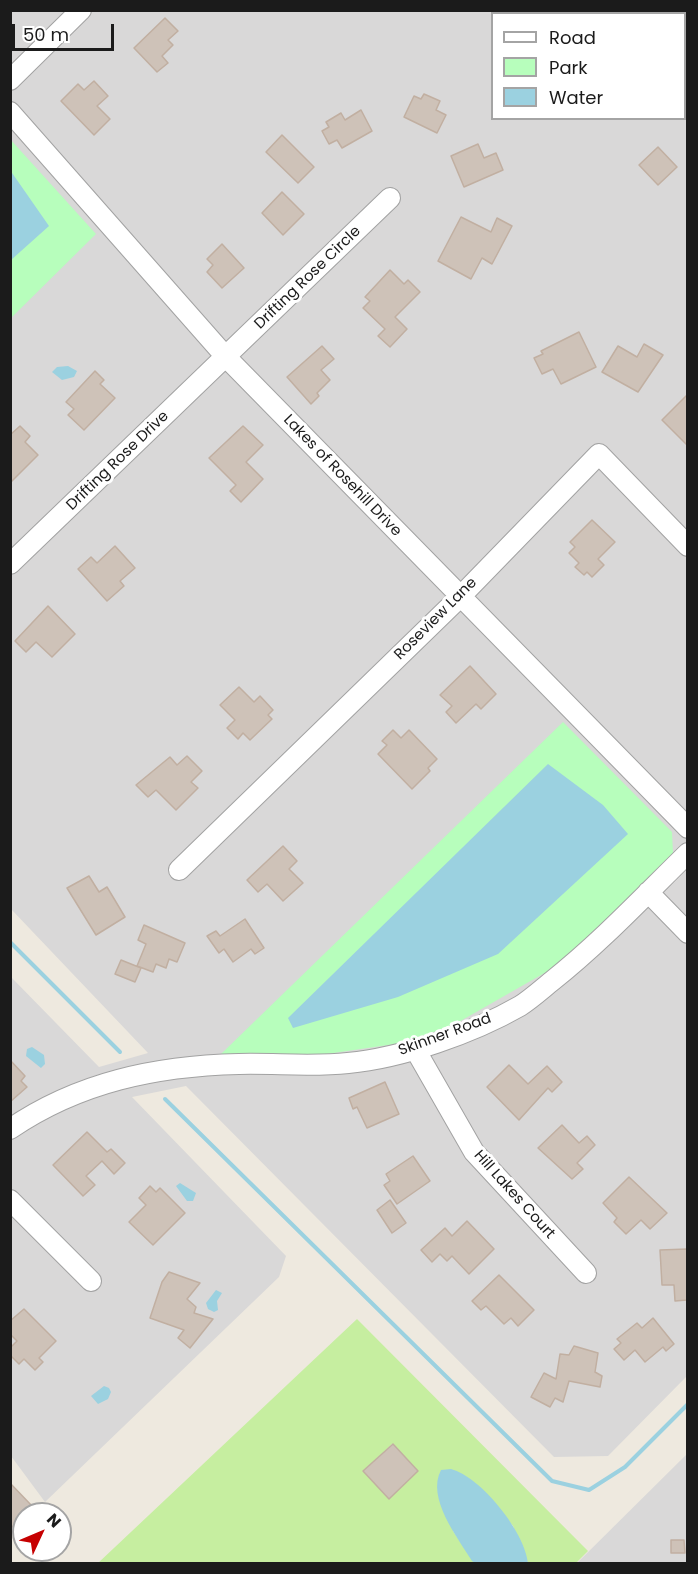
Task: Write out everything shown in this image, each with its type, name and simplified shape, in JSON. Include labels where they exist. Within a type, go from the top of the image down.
[{"type":"street","points":[[10,80],[81,10]]},
{"type":"street","name":"Lakes of Rosehill Drive","points":[[10,112],[226,357],[687,828]]},
{"type":"street","name":"Drifting Rose Circle","points":[[226,357],[390,198]]},
{"type":"street","name":"Drifting Rose Drive","points":[[10,564],[226,357]]},
{"type":"street","name":"Roseview Lane","points":[[179,870],[460,597],[599,454],[687,546]]},
{"type":"street","name":"Skinner Road","points":[[10,1129],[35,1112],[98,1084],[146,1072],[237,1064],[349,1063],[415,1049],[466,1030],[521,1006],[593,949],[687,853]]},
{"type":"street","points":[[648,892],[687,933]]},
{"type":"street","name":"Hill Lakes Court","points":[[415,1049],[474,1152],[586,1273]]},
{"type":"street","points":[[10,1200],[91,1281]]},
{"type":"shaded area","points":[[11,11],[687,11],[687,1376],[608,1456],[554,1457],[186,1086],[132,1097],[286,1256],[279,1277],[45,1502],[11,1456],[11,977],[99,1067],[148,1053],[11,909]]},
{"type":"shaded area","points":[[687,1454],[687,1563],[577,1563]]},
{"type":"green space","points":[[10,139],[96,234],[11,318],[10,318]]},
{"type":"green space","points":[[563,722],[672,832],[673,853],[562,963],[429,1039],[320,1055],[221,1054]]},
{"type":"green space","points":[[357,1319],[588,1551],[576,1563],[528,1563],[513,1526],[485,1493],[453,1531],[475,1563],[97,1564]],"holes":[[[392,1444],[418,1471],[389,1499],[364,1471]]]},
{"type":"water","points":[[10,170],[49,226],[11,260],[10,260]]},
{"type":"water","points":[[68,366],[77,371],[74,377],[62,380],[52,372],[57,367]]},
{"type":"water","points":[[548,764],[603,805],[628,834],[498,954],[398,997],[293,1028],[288,1018]]},
{"type":"water","points":[[32,1047],[44,1055],[45,1064],[41,1068],[26,1056],[27,1049]]},
{"type":"water","points":[[180,1183],[196,1193],[193,1201],[187,1201],[176,1186]]},
{"type":"water","points":[[216,1290],[222,1293],[217,1301],[218,1310],[214,1312],[208,1309],[206,1303]]},
{"type":"water","points":[[104,1386],[111,1392],[108,1399],[98,1404],[91,1396]]},
{"type":"water","points":[[451,1469],[475,1483],[500,1507],[519,1536],[528,1563],[475,1563],[472,1561],[446,1517],[438,1493],[437,1481],[441,1470]]},
{"type":"building","points":[[165,18],[178,31],[168,40],[173,45],[162,56],[168,63],[157,72],[134,48]]},
{"type":"building","points":[[94,81],[108,96],[97,106],[110,119],[94,135],[61,101],[78,84],[84,90]]},
{"type":"building","points":[[424,94],[440,101],[436,110],[446,115],[437,133],[404,117],[414,96],[421,99]]},
{"type":"building","points":[[361,110],[372,131],[342,148],[337,140],[329,144],[322,131],[329,127],[326,122],[341,113],[345,120]]},
{"type":"building","points":[[282,135],[314,167],[298,183],[266,152]]},
{"type":"building","points":[[478,144],[484,158],[496,153],[503,170],[464,187],[451,156]]},
{"type":"building","points":[[658,147],[677,167],[658,185],[639,165]]},
{"type":"building","points":[[282,192],[304,214],[283,235],[262,213]]},
{"type":"building","points":[[461,217],[491,232],[497,218],[512,226],[492,264],[482,258],[471,279],[438,261]]},
{"type":"building","points":[[222,244],[244,268],[222,288],[207,272],[213,265],[207,259]]},
{"type":"building","points":[[390,270],[404,284],[408,280],[420,292],[395,317],[407,329],[390,347],[378,336],[385,329],[363,308],[370,301],[365,297]]},
{"type":"building","points":[[579,332],[596,367],[561,384],[553,369],[542,374],[534,358],[543,354],[541,351]]},
{"type":"building","points":[[644,344],[663,355],[638,392],[602,372],[618,346],[637,357]]},
{"type":"building","points":[[322,346],[334,359],[321,370],[330,380],[317,393],[319,396],[311,404],[287,377]]},
{"type":"building","points":[[95,371],[104,380],[100,384],[115,398],[84,430],[68,415],[74,409],[66,402]]},
{"type":"building","points":[[687,395],[687,445],[662,420]]},
{"type":"building","points":[[20,426],[30,436],[25,442],[38,455],[10,483],[10,435]]},
{"type":"building","points":[[243,426],[263,445],[246,462],[263,479],[241,502],[230,491],[236,485],[209,458]]},
{"type":"building","points":[[592,520],[615,542],[598,559],[604,565],[592,577],[587,572],[584,575],[575,567],[579,563],[569,553],[575,547],[570,542]]},
{"type":"building","points":[[115,546],[135,568],[120,581],[124,586],[107,601],[78,569],[91,557],[97,563]]},
{"type":"building","points":[[48,606],[75,634],[52,657],[36,642],[26,652],[15,641]]},
{"type":"building","points":[[470,666],[496,694],[481,709],[476,704],[456,723],[446,712],[452,706],[440,695]]},
{"type":"building","points":[[239,687],[254,702],[260,696],[273,710],[268,715],[272,719],[250,740],[243,733],[238,739],[227,728],[235,720],[220,705]]},
{"type":"building","points":[[393,730],[401,738],[409,730],[437,759],[428,768],[430,771],[412,789],[378,754],[387,745],[382,741]]},
{"type":"building","points":[[187,756],[202,771],[191,782],[198,788],[176,810],[156,790],[148,797],[136,785],[170,757],[177,765]]},
{"type":"building","points":[[283,846],[297,861],[289,869],[303,883],[283,901],[267,884],[258,892],[247,880]]},
{"type":"building","points":[[89,876],[99,892],[107,887],[125,917],[96,935],[67,888]]},
{"type":"building","points":[[245,919],[264,948],[255,954],[251,949],[233,962],[224,949],[219,953],[207,936],[216,931],[220,936]]},
{"type":"building","points":[[144,925],[185,943],[177,962],[169,959],[166,968],[156,964],[153,972],[137,966],[146,944],[138,940]]},
{"type":"building","points":[[121,960],[141,968],[135,982],[115,974]]},
{"type":"building","points":[[10,1060],[25,1076],[21,1081],[27,1087],[10,1102]]},
{"type":"building","points":[[509,1065],[528,1084],[547,1066],[562,1082],[552,1092],[548,1088],[519,1120],[487,1087]]},
{"type":"building","points":[[385,1082],[399,1114],[367,1128],[357,1107],[353,1109],[349,1098]]},
{"type":"building","points":[[562,1125],[579,1143],[587,1136],[595,1145],[577,1163],[583,1169],[572,1179],[538,1148]]},
{"type":"building","points":[[87,1132],[107,1152],[111,1149],[125,1163],[114,1174],[102,1161],[86,1176],[95,1185],[83,1196],[53,1165]]},
{"type":"building","points":[[413,1156],[430,1181],[397,1204],[384,1185],[390,1181],[386,1174]]},
{"type":"building","points":[[629,1177],[667,1213],[650,1229],[641,1220],[626,1234],[614,1222],[617,1218],[603,1203]]},
{"type":"building","points":[[150,1186],[156,1192],[160,1188],[185,1213],[153,1245],[129,1222],[146,1205],[139,1198]]},
{"type":"building","points":[[390,1200],[406,1223],[392,1233],[377,1210]]},
{"type":"building","points":[[467,1221],[494,1249],[469,1274],[452,1256],[447,1261],[440,1254],[432,1262],[421,1250],[445,1228],[452,1236]]},
{"type":"building","points":[[687,1249],[687,1300],[675,1301],[674,1285],[662,1285],[660,1250]]},
{"type":"building","points":[[169,1272],[200,1283],[187,1299],[196,1307],[194,1313],[213,1319],[190,1348],[178,1338],[184,1330],[150,1318],[162,1282]]},
{"type":"building","points":[[499,1275],[534,1310],[518,1326],[511,1318],[504,1324],[486,1306],[481,1310],[472,1301]]},
{"type":"building","points":[[24,1309],[56,1341],[39,1358],[43,1362],[35,1370],[24,1359],[19,1364],[10,1355],[10,1348],[17,1341],[10,1334],[10,1321]]},
{"type":"building","points":[[653,1318],[674,1344],[666,1351],[663,1347],[645,1362],[635,1350],[624,1360],[614,1349],[621,1343],[617,1339],[637,1323],[642,1328]]},
{"type":"building","points":[[574,1346],[598,1353],[595,1372],[602,1376],[600,1387],[569,1381],[563,1402],[555,1398],[550,1407],[531,1397],[544,1373],[556,1379],[560,1354],[569,1355]]},
{"type":"building","points":[[393,1444],[418,1471],[389,1499],[363,1471]]},
{"type":"building","points":[[10,1483],[28,1502],[12,1502],[12,1527],[10,1529]]},
{"type":"building","points":[[671,1540],[684,1540],[685,1553],[671,1553]]},
{"type":"waterway","points":[[10,942],[120,1052]]},
{"type":"waterway","points":[[165,1099],[552,1481],[589,1490],[625,1467],[688,1404]]}]
